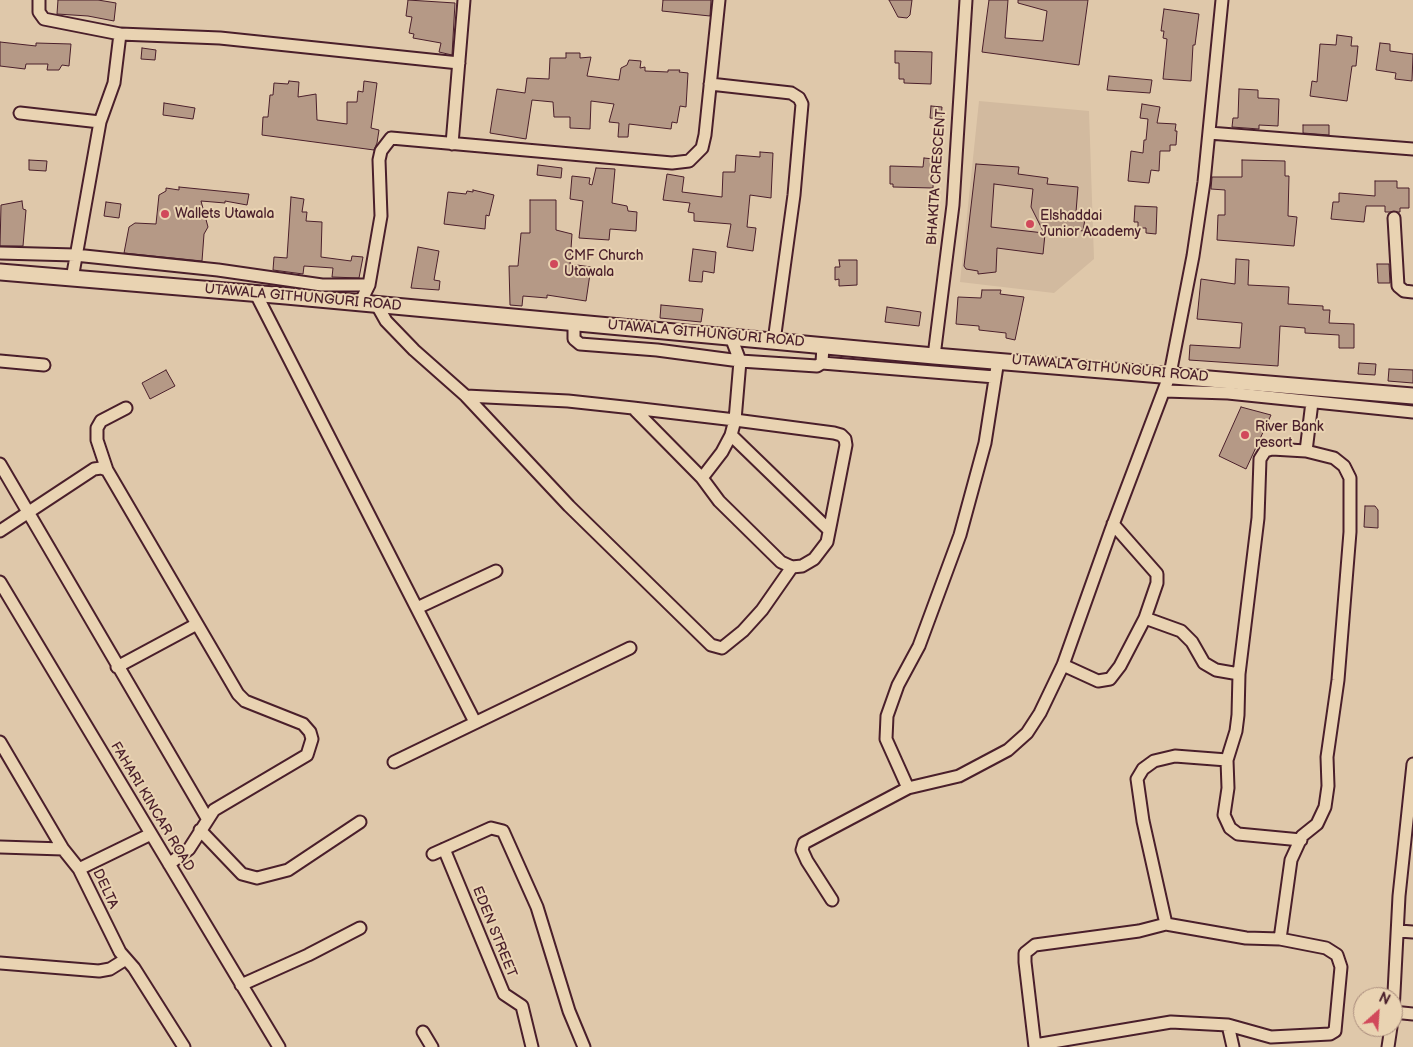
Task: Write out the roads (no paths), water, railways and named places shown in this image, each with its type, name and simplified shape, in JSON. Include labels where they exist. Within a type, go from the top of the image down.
[{"type":"street","points":[[39,0],[39,12],[44,20],[120,34],[220,38],[459,63]]},
{"type":"street","points":[[452,144],[464,0]]},
{"type":"street","points":[[360,303],[369,285],[380,216],[381,151],[391,138],[672,163],[689,161],[702,148],[719,0]]},
{"type":"street","name":"BHAKITA CRESCENT","points":[[934,356],[953,204],[966,0]]},
{"type":"street","points":[[832,900],[807,861],[802,850],[804,843],[908,788],[959,776],[1008,750],[1027,734],[1040,713],[1063,666],[1113,524],[1170,374],[1194,256],[1209,133],[1222,0]]},
{"type":"street","points":[[72,279],[100,122],[112,90],[120,34]]},
{"type":"street","points":[[710,84],[791,94],[799,98],[802,104],[794,195],[774,341]]},
{"type":"street","points":[[20,112],[100,122]]},
{"type":"street","points":[[1209,133],[1413,149]]},
{"type":"street","points":[[1394,218],[1398,286],[1404,291],[1413,292]]},
{"type":"street","points":[[3,272],[4,254],[75,255],[218,270],[321,292],[369,285]]},
{"type":"street","points":[[216,290],[218,270]]},
{"type":"street","name":"UTAWALA GITHUNGURI ROAD","points":[[3,272],[256,294],[321,292],[360,303],[376,305],[934,356],[1170,374],[1413,396]]},
{"type":"street","points":[[256,294],[475,722]]},
{"type":"street","points":[[376,305],[386,321],[466,396],[569,506],[711,646],[722,648],[744,631],[762,610],[792,567]]},
{"type":"street","points":[[574,322],[574,339],[580,344],[657,350],[740,361],[818,366],[822,362],[823,345]]},
{"type":"street","points":[[657,350],[658,330]]},
{"type":"street","points":[[702,478],[722,452],[732,435],[740,361],[731,337]]},
{"type":"street","points":[[908,788],[886,739],[886,716],[898,685],[919,646],[960,535],[984,444],[998,360]]},
{"type":"street","points":[[0,362],[44,365]]},
{"type":"street","points":[[822,362],[995,377]]},
{"type":"street","points":[[1164,391],[1228,392],[1413,412]]},
{"type":"street","points":[[466,396],[568,401],[633,408],[735,420],[834,433],[845,439],[846,444],[827,542],[814,559],[802,566],[792,567],[781,562],[720,502],[702,478],[633,408]]},
{"type":"street","points":[[1306,451],[1312,402]]},
{"type":"street","points":[[126,408],[101,421],[97,428],[97,440],[107,470],[238,694],[245,700],[303,724],[310,732],[312,739],[306,755],[214,810],[207,818],[189,849],[169,864]]},
{"type":"street","points":[[732,435],[829,530]]},
{"type":"street","points":[[1280,939],[1291,860],[1300,840],[1317,824],[1325,807],[1328,786],[1327,757],[1338,680],[1350,532],[1350,478],[1344,466],[1334,458],[1306,451],[1272,449],[1264,451],[1260,459],[1258,518],[1239,674],[1236,731],[1227,760],[1228,788],[1224,815],[1230,828],[1238,834],[1300,840]]},
{"type":"street","points":[[0,464],[207,818]]},
{"type":"street","points":[[0,530],[94,469],[101,468],[107,470]]},
{"type":"street","points":[[1063,666],[1098,681],[1110,678],[1120,666],[1145,618],[1157,583],[1157,574],[1113,524]]},
{"type":"street","points":[[418,608],[496,571]]},
{"type":"street","name":"FAHARI KINCAR ROAD","points":[[0,582],[279,1047]]},
{"type":"street","points":[[1145,618],[1181,631],[1192,642],[1204,663],[1216,670],[1239,674]]},
{"type":"street","points":[[117,667],[196,624]]},
{"type":"street","points":[[394,762],[630,648]]},
{"type":"street","name":"DELTA","points":[[0,742],[6,762],[63,849],[79,868],[110,936],[184,1047]]},
{"type":"street","points":[[1166,924],[1142,822],[1137,779],[1143,769],[1154,761],[1175,756],[1227,760]]},
{"type":"street","points":[[1395,987],[1399,931],[1399,896],[1409,844],[1413,764]]},
{"type":"street","points":[[200,830],[242,874],[257,878],[288,870],[360,822]]},
{"type":"street","points":[[433,854],[491,828],[503,831],[537,907],[569,1011],[584,1047]]},
{"type":"street","points":[[79,868],[151,834]]},
{"type":"street","points":[[0,848],[63,849]]},
{"type":"street","name":"EDEN STREET","points":[[444,849],[504,994],[522,1006],[532,1047]]},
{"type":"street","points":[[1166,924],[1246,938],[1305,942],[1326,948],[1337,955],[1342,967],[1335,1031],[1330,1034],[1271,1037],[1228,1025],[1171,1022],[1035,1046],[1025,962],[1028,949],[1039,944],[1139,931],[1166,924]]},
{"type":"street","points":[[241,985],[308,955],[360,928]]},
{"type":"street","points":[[1399,931],[1413,932]]},
{"type":"street","points":[[0,963],[99,971],[110,969],[126,959]]},
{"type":"street","points":[[1228,1025],[1233,1047]]},
{"type":"street","points":[[422,1032],[432,1047]]},
{"type":"place","name":"Wallets Utawala","points":[[165,214]]},
{"type":"place","name":"Elshaddai Junior Academy","points":[[1030,224]]},
{"type":"place","name":"CMF Church Utawala","points":[[554,264]]},
{"type":"place","name":"River Bank resort","points":[[1245,435]]}]
